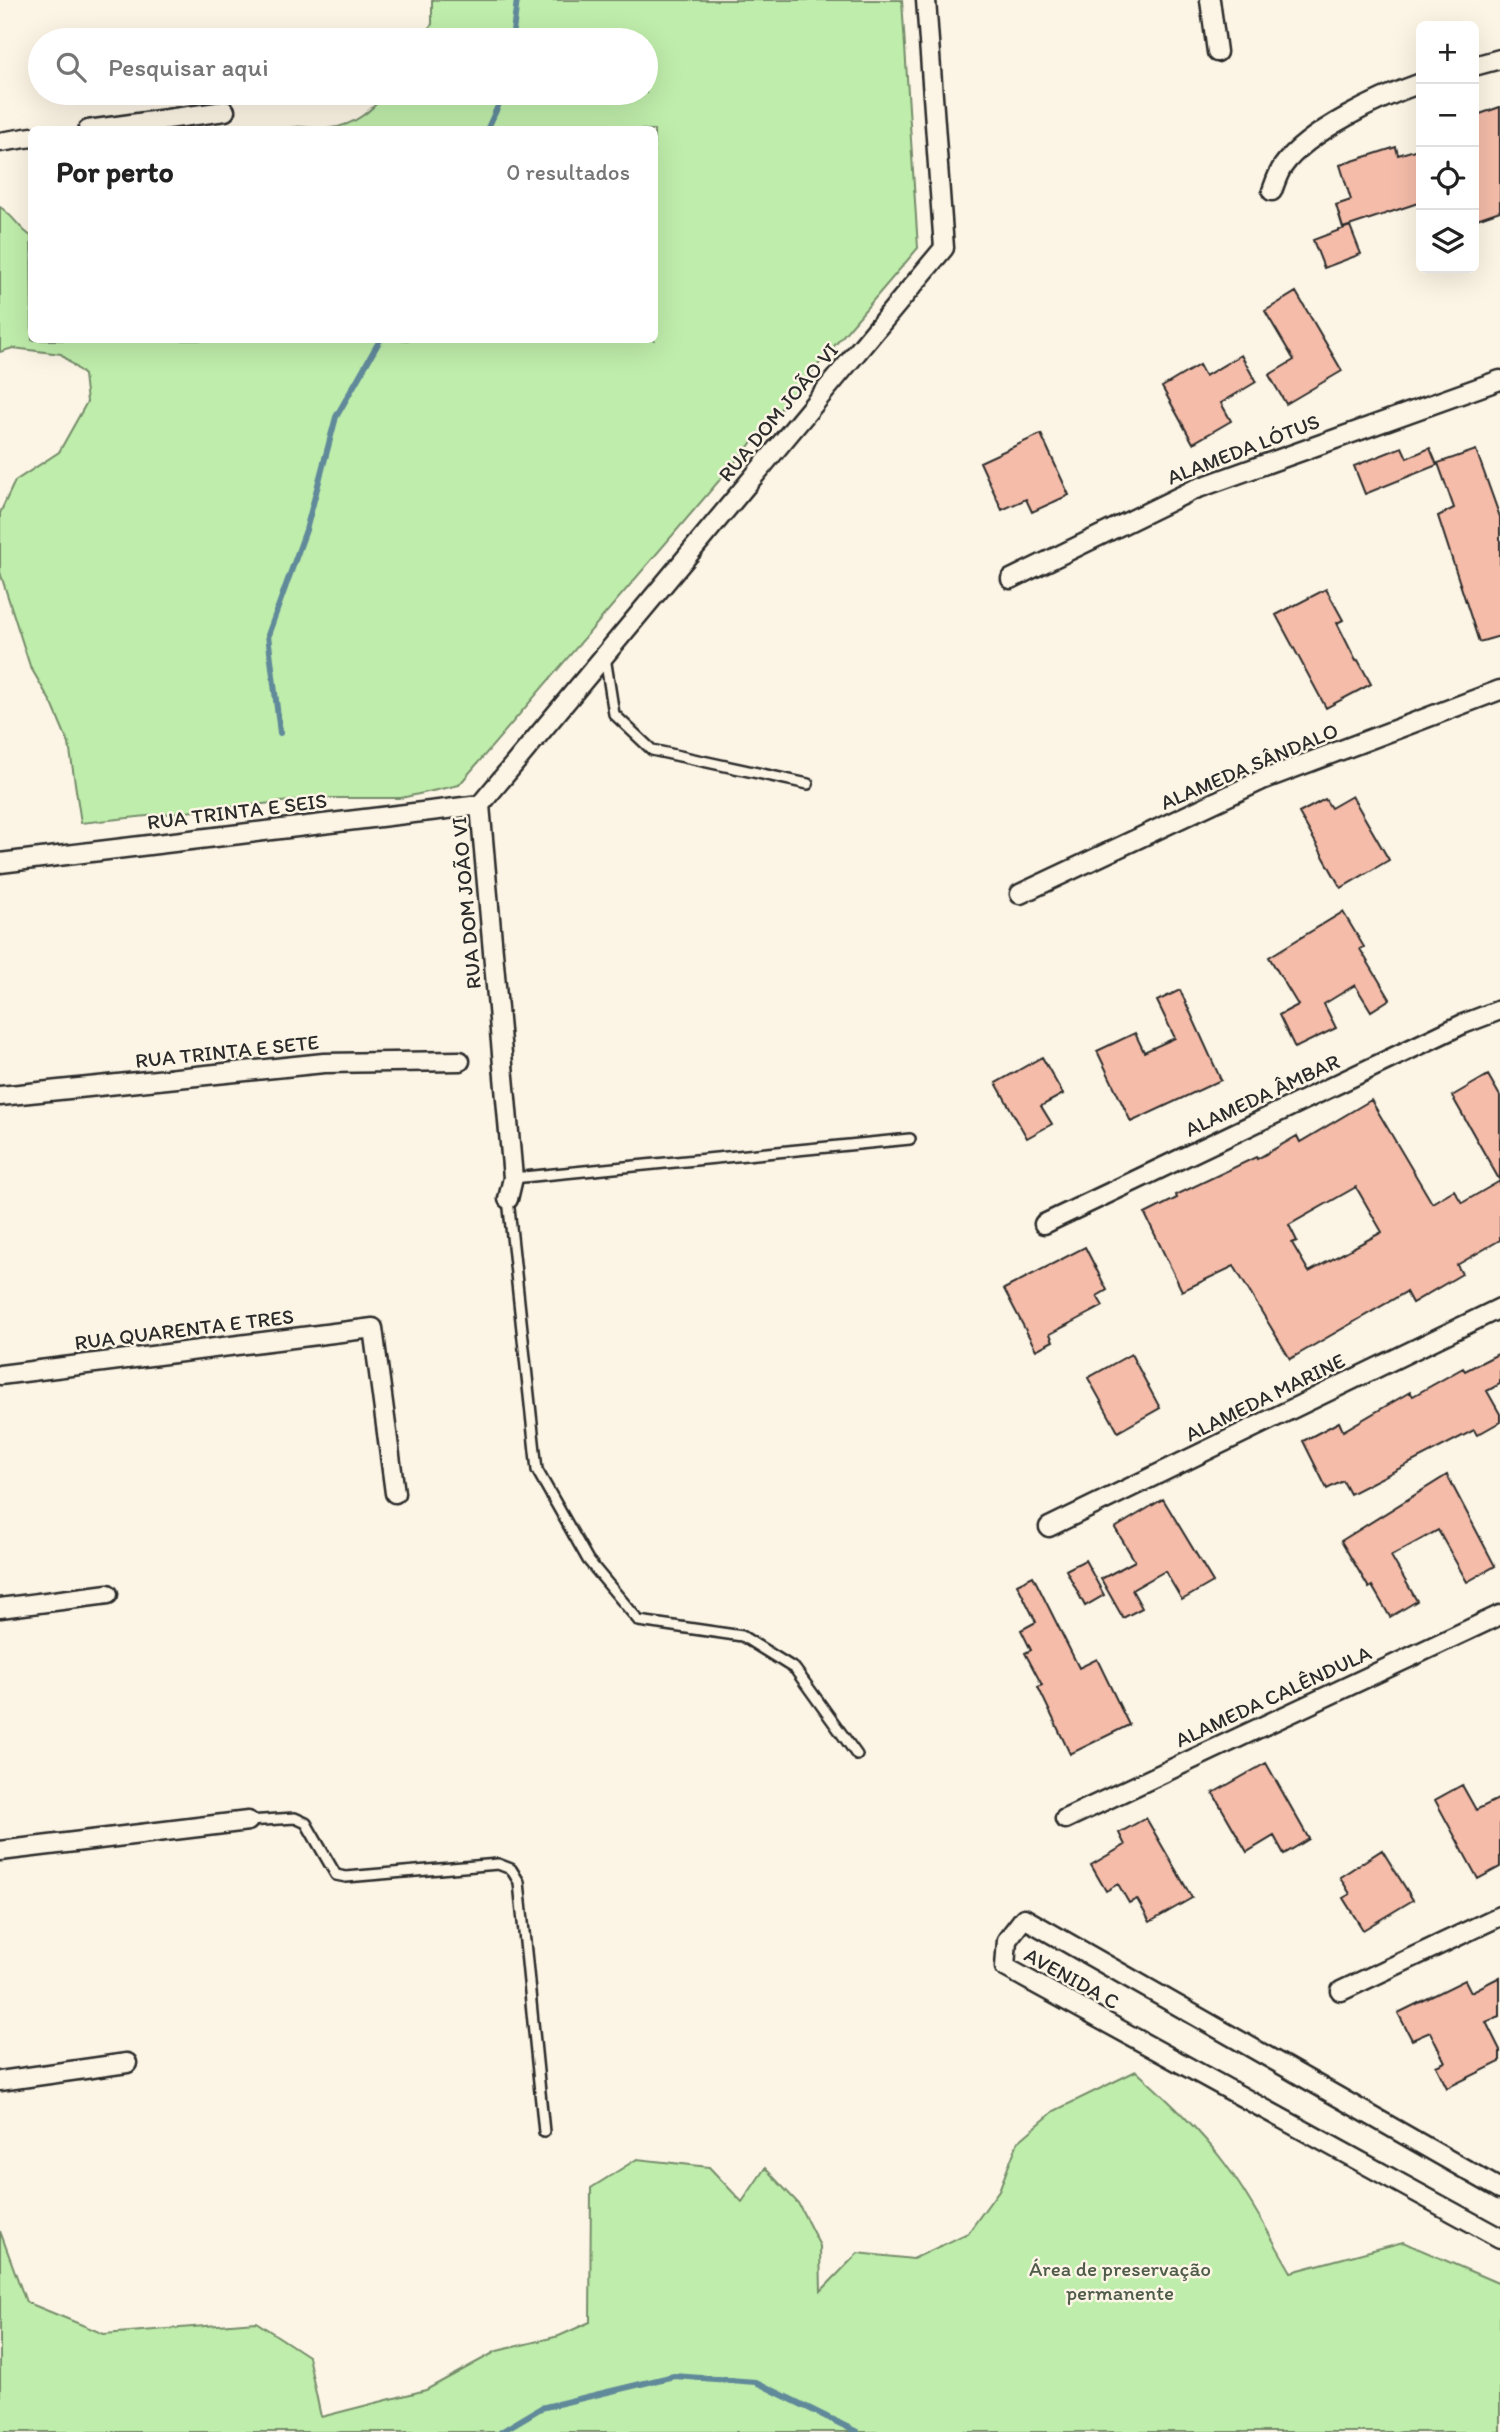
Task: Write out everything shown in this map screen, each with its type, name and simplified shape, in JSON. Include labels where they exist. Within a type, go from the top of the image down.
[{"type":"street","name":"RUA DOM JOÃO VI","points":[[508,1199],[513,1178],[480,805],[944,248],[926,0]]},
{"type":"street","points":[[1210,0],[1217,52]]},
{"type":"street","points":[[1479,65],[1500,59]]},
{"type":"street","points":[[1272,191],[1282,168],[1303,144],[1349,116],[1419,84]]},
{"type":"street","points":[[117,126],[225,111]]},
{"type":"street","points":[[0,142],[28,138]]},
{"type":"street","name":"ALAMEDA LÓTUS","points":[[1011,579],[1193,490],[1500,380]]},
{"type":"street","name":"ALAMEDA SÂNDALO","points":[[1020,894],[1262,780],[1500,690]]},
{"type":"street","name":"RUA TRINTA E SEIS","points":[[0,863],[480,805]]},
{"type":"street","name":"ALAMEDA ÂMBAR","points":[[1044,1224],[1463,1024],[1500,1010]]},
{"type":"street","name":"RUA TRINTA E SETE","points":[[0,1096],[324,1063],[460,1061]]},
{"type":"street","name":"ALAMEDA MARINE","points":[[1049,1527],[1500,1308]]},
{"type":"street","name":"RUA QUARENTA E TRES","points":[[0,1375],[373,1328],[395,1493]]},
{"type":"street","points":[[0,1608],[108,1594]]},
{"type":"street","name":"ALAMEDA CALÊNDULA","points":[[1065,1819],[1500,1615]]},
{"type":"street","points":[[0,1851],[248,1821]]},
{"type":"street","points":[[1341,1991],[1500,1916]]},
{"type":"street","name":"AVENIDA C","points":[[1500,2189],[1024,1917],[1007,1940],[1005,1967],[1500,2238]]},
{"type":"street","points":[[0,2081],[127,2063]]},
{"type":"lane","points":[[605,655],[614,713],[652,750],[808,784]]},
{"type":"lane","points":[[513,1178],[910,1139]]},
{"type":"lane","name":"RUA DOM JOÃO VI","points":[[508,1199],[537,1470],[588,1560],[639,1621],[742,1636],[796,1669],[857,1755]]},
{"type":"lane","points":[[248,1821],[295,1818],[306,1823],[313,1831],[330,1867],[336,1875],[346,1877],[498,1864],[511,1869],[519,1882],[544,2132]]},
{"type":"green space","points":[[432,0],[902,0],[918,248],[459,785],[401,798],[319,798],[81,823],[69,744],[53,706],[30,666],[0,572],[0,513],[15,481],[59,452],[87,402],[84,375],[61,354],[13,348],[0,352],[0,207],[28,234],[28,343],[658,343],[658,126],[340,126],[355,120],[375,105],[658,105],[658,28],[430,28]]},
{"type":"green space","name":"Área de preservação permanente","points":[[1136,2071],[1172,2104],[1216,2152],[1252,2204],[1291,2272],[1403,2242],[1500,2284],[1500,2432],[0,2432],[0,2231],[26,2302],[104,2334],[256,2322],[308,2356],[321,2417],[426,2390],[497,2351],[559,2336],[590,2322],[591,2188],[637,2159],[709,2167],[742,2202],[765,2168],[798,2203],[820,2246],[821,2291],[858,2253],[913,2259],[968,2233],[999,2190],[1018,2142],[1054,2111]]},
{"type":"building","points":[[1500,107],[1500,211],[1479,218],[1479,147],[1479,114]]},
{"type":"building","points":[[1396,147],[1398,155],[1416,150],[1416,204],[1343,228],[1336,205],[1351,200],[1340,165]]},
{"type":"building","points":[[1350,226],[1361,254],[1324,268],[1313,240]]},
{"type":"building","points":[[1296,292],[1342,371],[1286,404],[1269,375],[1294,360],[1265,311]]},
{"type":"building","points":[[1241,355],[1256,382],[1221,403],[1231,421],[1193,443],[1162,387],[1199,365],[1205,376]]},
{"type":"building","points":[[1041,434],[1069,495],[1032,512],[1026,499],[1002,510],[980,462]]},
{"type":"building","points":[[1402,447],[1407,458],[1430,448],[1437,465],[1365,494],[1354,466]]},
{"type":"building","points":[[1476,450],[1500,517],[1500,636],[1479,642],[1438,516],[1454,508],[1438,463]]},
{"type":"building","points":[[1326,589],[1343,620],[1337,623],[1371,684],[1326,708],[1276,615]]},
{"type":"building","points":[[1352,796],[1389,860],[1341,888],[1299,813],[1325,799],[1331,808]]},
{"type":"building","points":[[1343,912],[1364,947],[1360,949],[1390,999],[1371,1011],[1355,985],[1324,1004],[1336,1028],[1295,1048],[1279,1015],[1298,1005],[1269,957]]},
{"type":"building","points":[[1180,990],[1221,1080],[1131,1122],[1097,1051],[1135,1033],[1144,1052],[1175,1038],[1157,1001]]},
{"type":"building","points":[[1042,1057],[1063,1094],[1041,1106],[1052,1124],[1027,1138],[996,1083]]},
{"type":"building","points":[[1488,1075],[1500,1096],[1500,1181],[1452,1096]]},
{"type":"building","points":[[1371,1100],[1432,1203],[1454,1190],[1462,1203],[1500,1181],[1500,1240],[1457,1265],[1462,1274],[1412,1303],[1406,1292],[1290,1359],[1234,1266],[1182,1291],[1145,1214],[1177,1198],[1176,1195],[1256,1157],[1257,1159],[1297,1136],[1300,1142]],"holes":[[[1356,1187],[1382,1232],[1309,1272],[1292,1243],[1297,1241],[1289,1225]]]},
{"type":"building","points":[[1085,1247],[1107,1290],[1097,1296],[1103,1306],[1050,1334],[1053,1341],[1036,1350],[1004,1289]]},
{"type":"building","points":[[1500,1353],[1500,1384],[1487,1391],[1500,1414],[1500,1422],[1477,1435],[1474,1430],[1350,1494],[1343,1481],[1327,1489],[1303,1441],[1339,1422],[1343,1431],[1410,1392],[1413,1396],[1463,1368],[1465,1371]]},
{"type":"building","points":[[1131,1354],[1160,1408],[1118,1432],[1088,1378]]},
{"type":"building","points":[[1447,1475],[1495,1566],[1467,1582],[1438,1530],[1391,1556],[1417,1601],[1390,1617],[1341,1541]]},
{"type":"building","points":[[1163,1499],[1213,1582],[1182,1600],[1165,1571],[1132,1590],[1142,1608],[1123,1618],[1101,1579],[1135,1561],[1115,1528]]},
{"type":"building","points":[[1085,1560],[1104,1595],[1085,1606],[1066,1570]]},
{"type":"building","points":[[1033,1576],[1079,1668],[1097,1659],[1129,1725],[1070,1754],[1038,1687],[1042,1685],[1025,1653],[1031,1650],[1021,1630],[1036,1622],[1017,1584]]},
{"type":"building","points":[[1266,1763],[1309,1839],[1284,1854],[1274,1836],[1247,1852],[1213,1793]]},
{"type":"building","points":[[1462,1785],[1476,1810],[1500,1798],[1500,1867],[1478,1879],[1435,1800]]},
{"type":"building","points":[[1146,1818],[1192,1898],[1150,1922],[1137,1899],[1129,1903],[1118,1884],[1106,1891],[1091,1865],[1125,1845],[1119,1833]]},
{"type":"building","points":[[1382,1850],[1413,1900],[1363,1930],[1343,1898],[1350,1894],[1340,1877]]},
{"type":"building","points":[[1500,1977],[1500,2016],[1486,2022],[1500,2050],[1500,2062],[1447,2088],[1436,2066],[1445,2062],[1430,2032],[1412,2040],[1398,2013],[1465,1980],[1471,1992]]},
{"type":"waterway","points":[[514,28],[517,0]]},
{"type":"waterway","points":[[489,126],[498,105]]},
{"type":"waterway","points":[[280,733],[268,635],[306,530],[336,417],[378,343]]},
{"type":"waterway","points":[[501,2432],[541,2408],[674,2376],[756,2382],[857,2432]]}]
